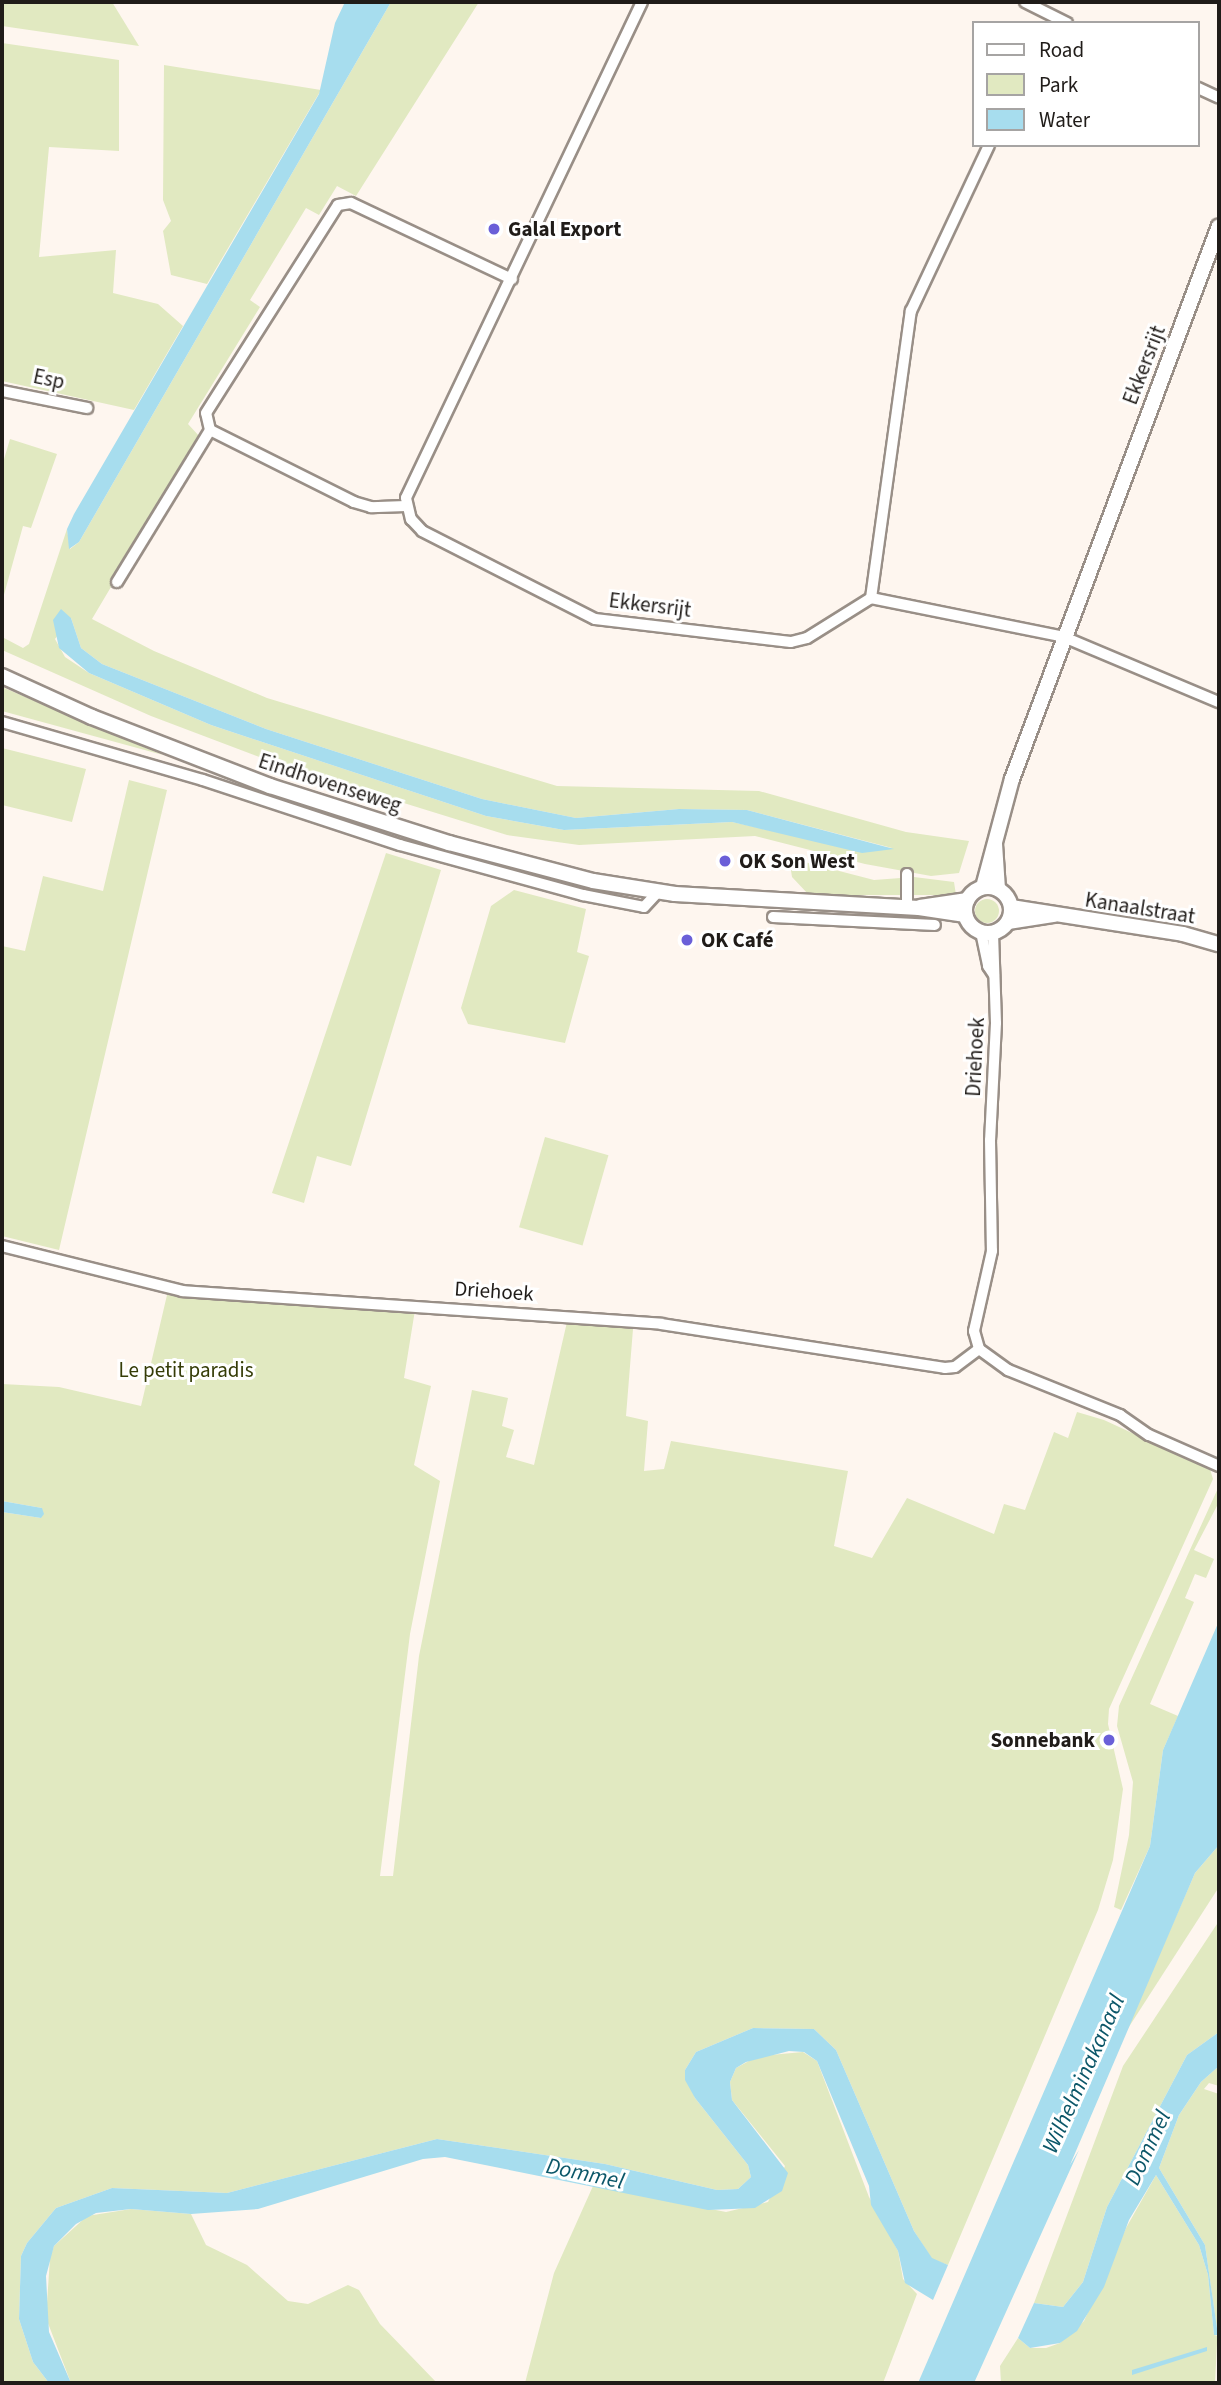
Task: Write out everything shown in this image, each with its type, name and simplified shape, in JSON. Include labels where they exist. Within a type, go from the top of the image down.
[{"type":"main road","name":"Ekkersrijt","points":[[990,888],[995,843],[1012,779],[1219,226]]},
{"type":"main road","name":"Eindhovenseweg","points":[[2,676],[92,717],[270,786],[501,858],[658,892],[872,912],[913,907],[966,908]]},
{"type":"main road","points":[[990,888],[1010,915],[987,933],[966,908],[990,888]]},
{"type":"main road","name":"Kanaalstraat","points":[[1010,915],[1054,915],[1183,934],[1219,944]]},
{"type":"street","points":[[210,430],[354,502],[371,507],[405,506],[443,418],[512,279],[642,2]]},
{"type":"street","points":[[1025,2],[1053,20]]},
{"type":"street","points":[[1200,89],[1219,98]]},
{"type":"street","points":[[988,147],[911,311],[870,598],[1064,636],[1219,702]]},
{"type":"street","points":[[117,582],[210,430],[206,413],[338,205],[351,203],[512,279]]},
{"type":"street","name":"Esp","points":[[2,391],[87,408]]},
{"type":"street","name":"Ekkersrijt","points":[[405,506],[422,530],[595,619],[791,642],[807,638],[870,598]]},
{"type":"street","name":"Eindhovenseweg","points":[[2,722],[203,780],[411,849],[583,895],[644,907],[658,892]]},
{"type":"street","points":[[907,874],[913,907]]},
{"type":"street","name":"Eindhovenseweg","points":[[773,917],[872,912],[935,925]]},
{"type":"street","name":"Driehoek","points":[[2,1246],[182,1290],[661,1324],[945,1368],[955,1367],[979,1349],[974,1331],[992,1251],[995,975],[988,966],[987,933]]},
{"type":"street","points":[[979,1349],[1008,1370],[1121,1415],[1149,1435],[1219,1466]]},
{"type":"green space","points":[[2,2],[112,2],[139,46],[2,26]]},
{"type":"green space","points":[[391,2],[479,2],[356,196],[337,186],[319,215],[306,208],[250,300],[260,307],[188,424],[200,437],[92,619],[154,651],[267,698],[557,786],[759,791],[906,832],[969,841],[959,873],[931,876],[865,864],[755,836],[579,845],[507,835],[278,764],[151,716],[2,650],[4,638],[23,648],[29,644],[67,529],[70,549],[79,542]],"holes":[[[71,618],[81,648],[102,664],[266,729],[482,799],[576,818],[679,809],[747,810],[892,848],[831,844],[732,822],[564,830],[486,816],[211,725],[89,673],[65,657],[55,639]]]},
{"type":"green space","points":[[2,43],[119,60],[119,151],[49,147],[39,257],[116,250],[113,293],[158,304],[183,326],[134,410],[2,381]]},
{"type":"green space","points":[[164,65],[321,90],[207,284],[171,275],[163,231],[171,221],[163,200]]},
{"type":"green space","points":[[10,439],[57,454],[31,528],[23,526],[2,602],[2,466]]},
{"type":"green space","points":[[2,687],[112,734],[163,755],[2,711]]},
{"type":"green space","points":[[2,748],[86,769],[72,822],[2,805]]},
{"type":"green space","points":[[129,780],[167,790],[59,1250],[2,1236],[2,946],[25,951],[43,876],[103,891]]},
{"type":"green space","points":[[386,853],[441,870],[351,1166],[317,1156],[304,1203],[272,1193]]},
{"type":"green space","points":[[789,858],[874,880],[914,877],[954,882],[956,895],[809,895],[792,877]]},
{"type":"green space","points":[[514,890],[586,909],[577,952],[589,956],[565,1043],[468,1024],[461,1008],[491,906]]},
{"type":"green space","points":[[987,899],[995,903],[999,911],[995,919],[987,923],[979,919],[975,911],[979,903]]},
{"type":"green space","points":[[545,1137],[608,1155],[583,1246],[519,1227]]},
{"type":"green space","name":"Le petit paradis","points":[[167,1295],[415,1310],[404,1378],[431,1386],[414,1465],[440,1481],[410,1634],[380,1876],[393,1876],[419,1656],[472,1390],[508,1398],[502,1426],[514,1430],[506,1457],[534,1465],[567,1322],[633,1329],[626,1416],[648,1421],[644,1471],[664,1469],[671,1441],[848,1471],[834,1546],[872,1558],[907,1498],[994,1534],[1004,1504],[1025,1510],[1054,1432],[1068,1438],[1077,1412],[1104,1420],[1210,1469],[1213,1479],[1109,1709],[1108,1724],[1123,1789],[1113,1860],[1098,1910],[948,2265],[932,2259],[914,2231],[836,2050],[814,2029],[753,2028],[696,2052],[685,2070],[695,2098],[748,2165],[751,2177],[738,2189],[717,2190],[605,2164],[437,2139],[227,2193],[112,2188],[56,2208],[27,2243],[21,2256],[19,2319],[33,2362],[49,2383],[2,2383],[2,1512],[41,1518],[42,1508],[2,1501],[2,1384],[59,1387],[141,1406]]},
{"type":"green space","points":[[1219,1486],[1219,1502],[1194,1550],[1214,1559],[1206,1578],[1195,1574],[1185,1598],[1194,1602],[1150,1704],[1178,1716],[1163,1750],[1150,1846],[1121,1910],[1114,1907],[1129,1835],[1133,1782],[1117,1726],[1119,1706]]},
{"type":"green space","points":[[1219,1845],[1219,1887],[1125,2033],[1195,1873]]},
{"type":"green space","points":[[1219,1921],[1219,2032],[1187,2055],[1107,2207],[1083,2282],[1063,2307],[1034,2303],[1123,2066]]},
{"type":"green space","points":[[803,2052],[817,2061],[869,2197],[898,2251],[903,2279],[917,2294],[883,2383],[525,2383],[554,2273],[593,2186],[726,2212],[768,2202],[785,2166],[732,2100],[730,2082],[736,2068],[758,2056]]},
{"type":"green space","points":[[1219,2066],[1219,2086],[1209,2083],[1204,2089],[1219,2094],[1219,2383],[1217,2343],[1215,2383],[1001,2383],[1000,2366],[1018,2338],[1030,2348],[1046,2348],[1060,2343],[1084,2321],[1126,2228],[1156,2175],[1199,2245],[1208,2275],[1214,2335],[1218,2336],[1205,2245],[1159,2168],[1179,2115],[1201,2082]]},
{"type":"green space","points":[[131,2209],[191,2214],[206,2245],[247,2265],[288,2301],[308,2304],[348,2285],[359,2290],[380,2324],[437,2383],[71,2383],[46,2318],[50,2258],[54,2246],[87,2216]]},
{"type":"water","points":[[345,2],[391,2],[79,542],[69,549],[67,529],[74,514],[319,94],[335,23]]},
{"type":"water","points":[[61,609],[71,618],[81,648],[102,664],[266,729],[482,799],[576,818],[679,809],[747,810],[894,849],[862,853],[732,822],[564,830],[486,816],[211,725],[89,673],[59,648],[53,620]]},
{"type":"water","points":[[2,1501],[42,1508],[44,1514],[41,1518],[2,1512]]},
{"type":"water","name":"Wilhelminakanaal","points":[[1219,1621],[1219,1845],[1195,1873],[1070,2165],[1079,2150],[974,2383],[918,2383],[1150,1846],[1163,1750]]},
{"type":"water","name":"Dommel","points":[[753,2028],[814,2029],[836,2050],[914,2231],[932,2258],[948,2265],[933,2300],[905,2283],[898,2251],[871,2205],[869,2186],[817,2061],[804,2052],[789,2051],[746,2062],[736,2068],[730,2082],[732,2100],[788,2173],[782,2191],[755,2208],[708,2210],[445,2157],[423,2159],[258,2209],[191,2214],[131,2209],[96,2213],[76,2224],[54,2246],[46,2276],[49,2332],[71,2383],[49,2383],[33,2362],[19,2319],[21,2256],[27,2243],[56,2208],[112,2188],[227,2193],[437,2139],[605,2164],[717,2190],[738,2189],[751,2177],[748,2165],[695,2098],[685,2080],[685,2070],[696,2052]]},
{"type":"water","name":"Dommel","points":[[1219,2032],[1219,2066],[1201,2082],[1179,2115],[1159,2168],[1205,2245],[1218,2335],[1214,2335],[1208,2275],[1199,2245],[1156,2175],[1129,2220],[1104,2287],[1077,2331],[1060,2343],[1030,2348],[1018,2338],[1034,2303],[1063,2307],[1083,2282],[1107,2207],[1187,2055]]},
{"type":"water","points":[[1207,2347],[1207,2351],[1132,2375],[1132,2370]]},
{"type":"place","name":"Galal Export","points":[[494,229]]},
{"type":"place","name":"OK Son West","points":[[725,861]]},
{"type":"place","name":"OK Café","points":[[687,940]]},
{"type":"place","name":"Sonnebank","points":[[1109,1740]]}]
